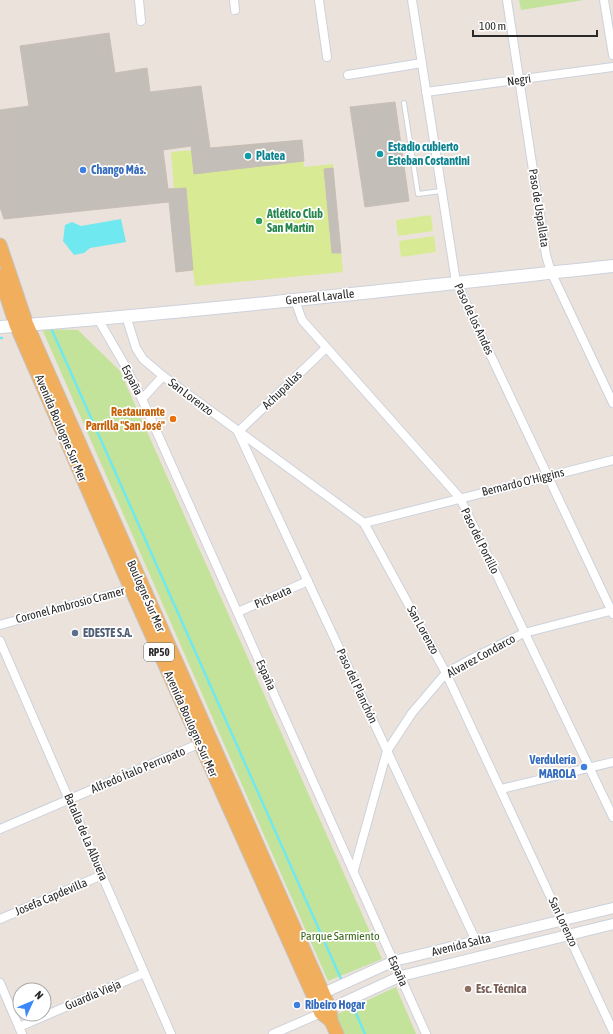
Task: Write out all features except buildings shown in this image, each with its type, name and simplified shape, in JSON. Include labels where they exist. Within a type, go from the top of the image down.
[{"type":"main road","name":"RP50","points":[[0,245],[21,325]]},
{"type":"main road","name":"General Lavalle","points":[[0,327],[98,320],[613,266]]},
{"type":"main road","name":"RP50","points":[[0,276],[21,325]]},
{"type":"main road","name":"Boulogne Sur Mer","points":[[21,325],[136,588]]},
{"type":"main road","name":"Avenida Boulogne Sur Mer","points":[[136,588],[336,1034]]},
{"type":"street","points":[[139,0],[141,21]]},
{"type":"street","points":[[234,0],[235,10]]},
{"type":"street","points":[[319,0],[327,57]]},
{"type":"street","name":"Paso de los Andes","points":[[412,0],[456,282],[612,612]]},
{"type":"street","name":"Paso de Uspallata","points":[[507,0],[546,255],[551,272],[613,403]]},
{"type":"street","points":[[604,0],[613,55]]},
{"type":"street","points":[[348,75],[422,63]]},
{"type":"street","name":"Negri","points":[[426,92],[613,68]]},
{"type":"street","name":"Paso del Portillo","points":[[295,300],[302,320],[460,498],[613,817]]},
{"type":"street","name":"San Lorenzo","points":[[126,316],[136,348],[143,359],[163,376],[238,432],[364,523],[446,674],[613,1031]]},
{"type":"street","name":"España","points":[[98,320],[126,367],[142,399],[354,870],[426,1034]]},
{"type":"street","name":"Achupallas","points":[[238,432],[326,348]]},
{"type":"street","points":[[142,399],[163,376]]},
{"type":"street","name":"Paso del Planchón","points":[[238,432],[476,941]]},
{"type":"street","name":"Bernardo O'Higgins","points":[[364,523],[548,475],[613,460]]},
{"type":"street","name":"Picheuta","points":[[238,612],[308,581]]},
{"type":"street","name":"Coronel Ambrosio Cramer","points":[[0,625],[136,588]]},
{"type":"street","name":"Alvarez Condarco","points":[[354,870],[387,751],[412,713],[446,674],[524,633],[612,612]]},
{"type":"street","name":"Batalla de La Albuera","points":[[0,641],[171,1034]]},
{"type":"street","name":"Alfredo Ítalo Perrupato","points":[[0,829],[205,741]]},
{"type":"street","points":[[501,789],[613,762]]},
{"type":"street","name":"Josefa Capdevilla","points":[[0,919],[102,875]]},
{"type":"street","name":"Avenida Salta","points":[[319,995],[394,961],[613,908]]},
{"type":"street","name":"Avenida Salta","points":[[327,1014],[401,976],[613,924]]},
{"type":"street","name":"Guardia Vieja","points":[[21,1030],[144,973]]},
{"type":"street","points":[[0,983],[21,1030]]},
{"type":"street","points":[[273,1034],[327,1014]]},
{"type":"lane","points":[[404,103],[418,194],[441,191]]},
{"type":"green space","points":[[519,0],[584,0],[521,10]]},
{"type":"green space","points":[[302,140],[304,167],[333,164],[343,272],[195,286],[193,270],[176,272],[168,189],[174,188],[171,152]]},
{"type":"green space","points":[[431,215],[433,231],[398,236],[396,220]]},
{"type":"green space","points":[[434,236],[436,252],[401,257],[399,241]]},
{"type":"green space","name":"Parque Sarmiento","points":[[42,329],[78,330],[120,371],[382,959],[328,981]]},
{"type":"green space","points":[[396,987],[416,1034],[343,1034],[335,1015]]},
{"type":"water","points":[[121,219],[126,242],[90,248],[84,253],[74,255],[63,241],[65,225],[72,222],[81,226]]},
{"type":"waterway","points":[[51,328],[342,981]]},
{"type":"waterway","points":[[355,1011],[365,1034]]},
{"type":"place","name":"Estadio cubierto Esteban Costantini","points":[[380,154]]},
{"type":"place","name":"Platea","points":[[248,156]]},
{"type":"place","name":"Chango Más.","points":[[83,170]]},
{"type":"place","name":"Atlético Club San Martín","points":[[259,221]]},
{"type":"place","name":"Restaurante Parrilla \"San José\"","points":[[173,419]]},
{"type":"place","name":"EDESTE S.A.","points":[[75,633]]},
{"type":"place","name":"Verdulería MAROLA","points":[[584,767]]},
{"type":"place","name":"Esc. Técnica","points":[[468,989]]},
{"type":"place","name":"Ribeiro Hogar","points":[[297,1005]]}]
